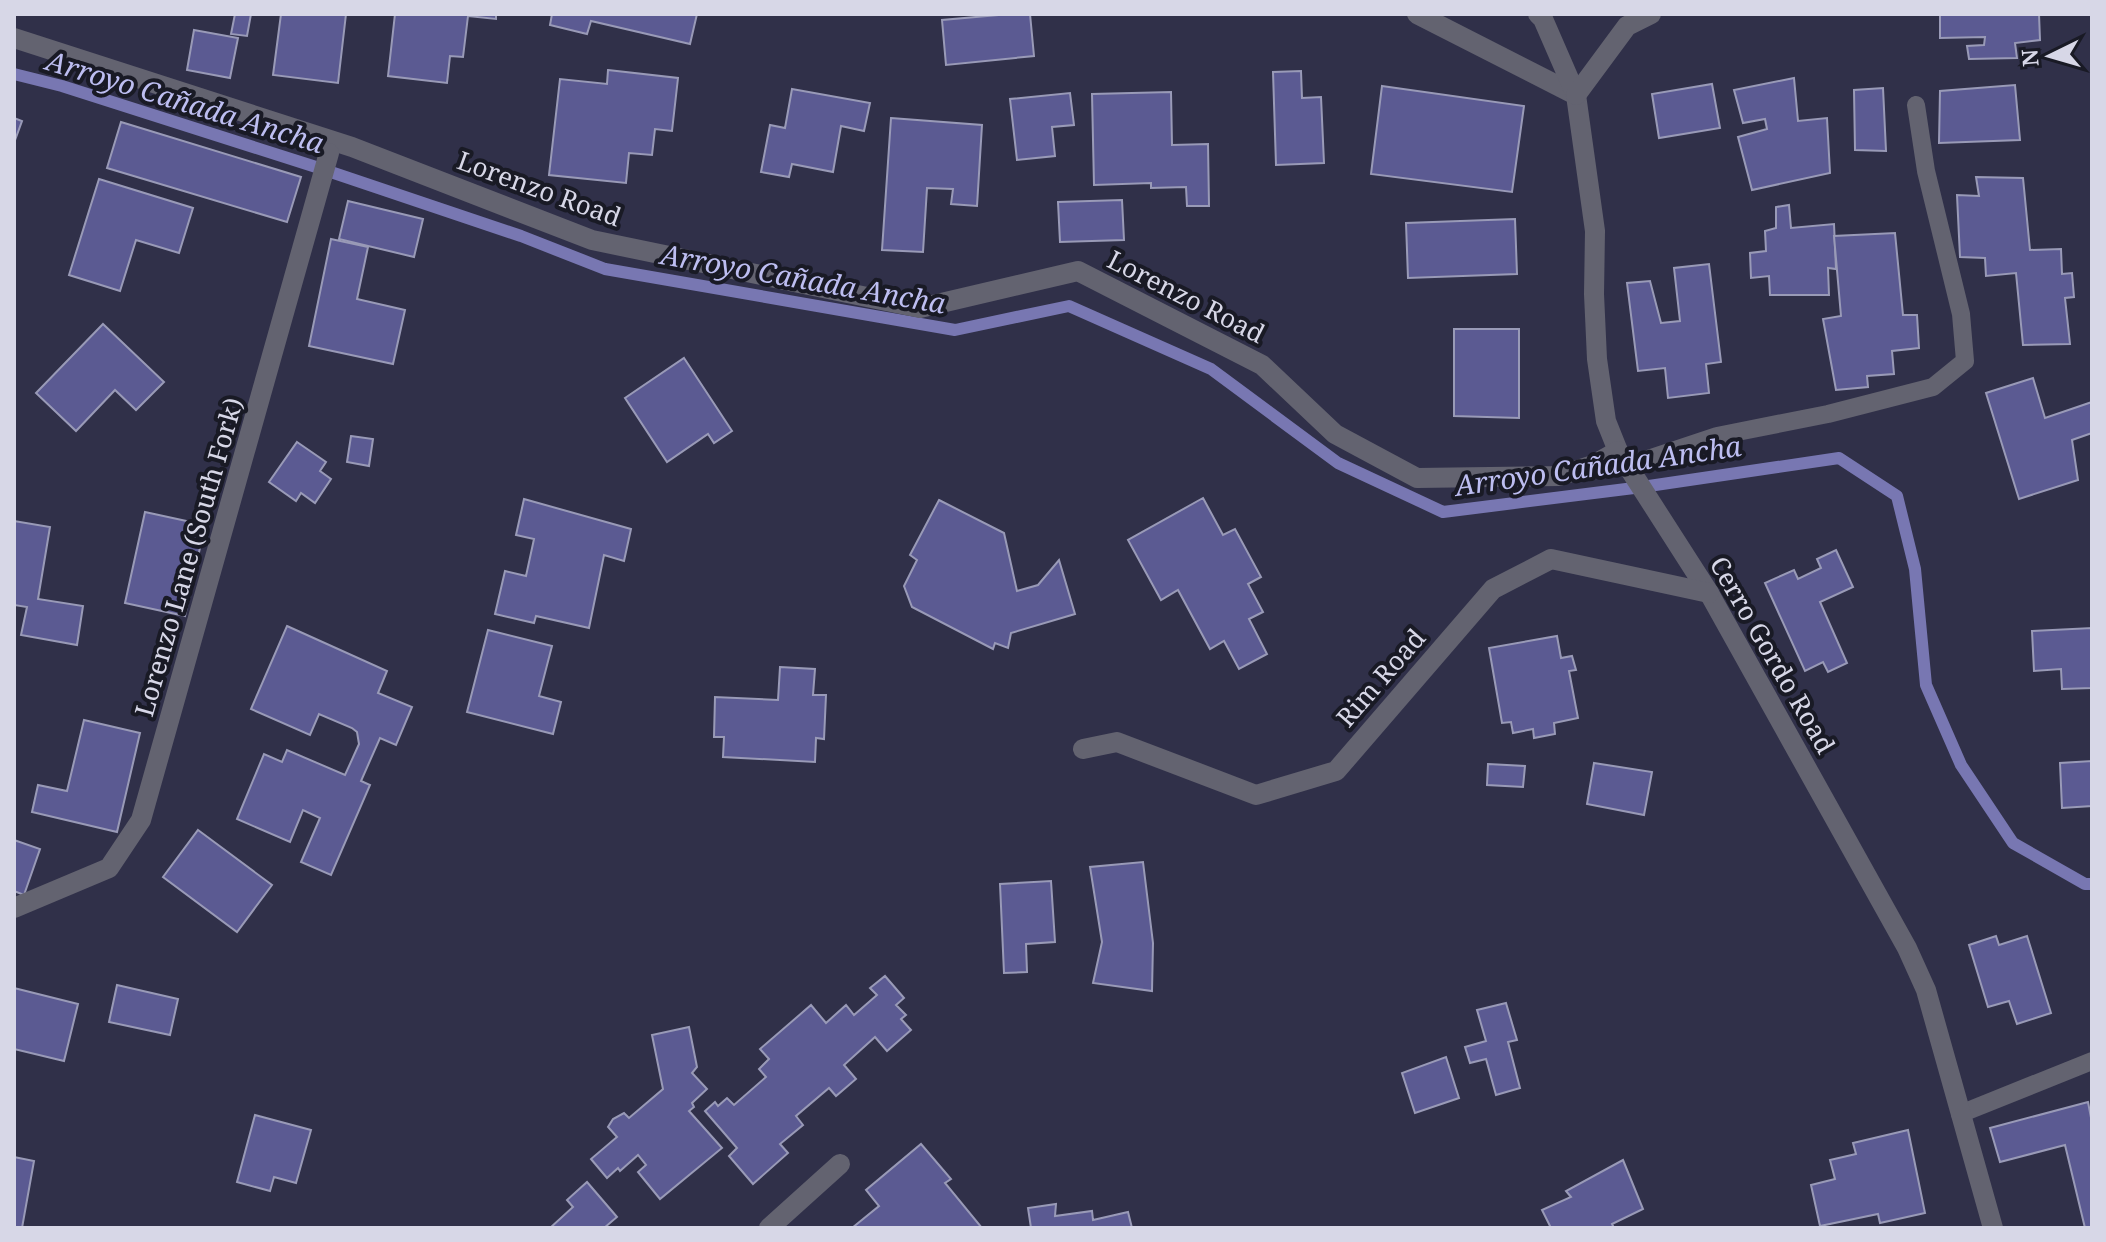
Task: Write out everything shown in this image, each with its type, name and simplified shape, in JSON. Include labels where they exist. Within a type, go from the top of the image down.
[{"type":"street","points":[[1417,14],[1576,95],[1627,26],[1651,14]]},
{"type":"street","name":"Cerro Gordo Road","points":[[1538,14],[1543,19],[1576,95],[1595,231],[1597,359],[1606,421],[1622,458],[1709,593],[1907,948],[1926,990],[1993,1228]]},
{"type":"street","name":"Lorenzo Road","points":[[14,38],[352,147],[592,240],[920,308],[1078,271],[1262,365],[1335,434],[1417,478],[1559,476],[1622,458]]},
{"type":"street","name":"Lorenzo Lane (South Fork)","points":[[14,908],[109,868],[141,820],[329,153]]},
{"type":"street","name":"Rim Road","points":[[1083,749],[1117,742],[1256,795],[1336,771],[1493,589],[1551,559],[1709,593]]},
{"type":"street","points":[[769,1228],[840,1164]]},
{"type":"lane","points":[[1622,458],[1828,414],[1933,387],[1965,361],[1961,314],[1926,171],[1916,105]]},
{"type":"lane","points":[[1960,1114],[2092,1061]]},
{"type":"building","points":[[235,14],[251,14],[247,36],[231,34]]},
{"type":"building","points":[[281,14],[346,14],[338,83],[273,75]]},
{"type":"building","points":[[395,14],[496,14],[496,19],[468,16],[463,57],[450,56],[447,83],[388,76]]},
{"type":"building","points":[[552,14],[697,14],[690,44],[591,21],[587,34],[550,25]]},
{"type":"building","points":[[1030,14],[1034,56],[946,65],[942,20]]},
{"type":"building","points":[[1940,14],[2039,14],[2040,40],[2015,43],[2017,58],[1969,59],[1967,46],[1984,45],[1985,37],[1940,38]]},
{"type":"building","points":[[194,30],[238,38],[230,78],[187,70]]},
{"type":"building","points":[[608,70],[678,78],[672,131],[655,129],[652,155],[629,153],[626,183],[549,175],[560,79],[607,84]]},
{"type":"building","points":[[1301,71],[1302,98],[1321,97],[1324,163],[1276,165],[1273,72]]},
{"type":"building","points":[[1794,78],[1798,121],[1827,118],[1830,173],[1752,190],[1738,137],[1767,129],[1765,119],[1743,123],[1734,90]]},
{"type":"building","points":[[1712,84],[1720,128],[1659,138],[1652,94]]},
{"type":"building","points":[[2015,85],[2020,140],[1939,143],[1940,91]]},
{"type":"building","points":[[1382,86],[1524,106],[1512,192],[1371,174]]},
{"type":"building","points":[[1883,88],[1886,151],[1855,150],[1854,90]]},
{"type":"building","points":[[792,89],[870,103],[864,131],[841,126],[833,172],[792,164],[789,177],[761,172],[770,125],[785,128]]},
{"type":"building","points":[[1171,92],[1172,145],[1208,144],[1209,206],[1187,206],[1186,187],[1151,188],[1151,183],[1094,185],[1092,94]]},
{"type":"building","points":[[1070,93],[1074,125],[1052,127],[1055,156],[1017,160],[1010,99]]},
{"type":"building","points":[[14,118],[22,121],[14,143]]},
{"type":"building","points":[[891,118],[982,125],[977,206],[951,204],[953,189],[927,188],[923,252],[882,250]]},
{"type":"building","points":[[121,122],[301,177],[287,222],[107,168]]},
{"type":"building","points":[[1976,177],[2023,178],[2030,250],[2061,249],[2062,274],[2072,273],[2074,297],[2065,298],[2070,344],[2023,345],[2016,273],[1986,276],[1985,258],[1960,257],[1957,195],[1979,196]]},
{"type":"building","points":[[99,179],[193,208],[179,253],[136,240],[120,291],[69,275]]},
{"type":"building","points":[[1122,200],[1124,240],[1060,242],[1058,202]]},
{"type":"building","points":[[348,201],[423,219],[414,257],[339,239]]},
{"type":"building","points":[[1789,205],[1791,228],[1834,224],[1836,269],[1828,268],[1829,295],[1770,295],[1769,276],[1751,278],[1750,253],[1766,251],[1765,231],[1776,228],[1776,207]]},
{"type":"building","points":[[1515,219],[1517,274],[1408,278],[1406,223]]},
{"type":"building","points":[[1895,233],[1903,315],[1917,315],[1919,348],[1892,351],[1894,374],[1867,376],[1868,387],[1836,390],[1823,319],[1841,316],[1834,236]]},
{"type":"building","points":[[331,239],[368,247],[357,299],[405,310],[393,364],[309,346]]},
{"type":"building","points":[[1709,264],[1721,362],[1706,364],[1709,393],[1668,398],[1665,368],[1638,371],[1627,283],[1650,281],[1661,323],[1680,321],[1674,268]]},
{"type":"building","points":[[103,324],[164,382],[136,410],[115,390],[76,431],[36,393]]},
{"type":"building","points":[[1454,329],[1519,329],[1519,418],[1454,416]]},
{"type":"building","points":[[684,358],[732,431],[714,443],[708,434],[667,462],[625,398]]},
{"type":"building","points":[[2033,378],[2045,418],[2092,402],[2092,433],[2072,440],[2078,480],[2019,499],[1986,393]]},
{"type":"building","points":[[351,436],[373,439],[369,466],[347,462]]},
{"type":"building","points":[[297,442],[326,462],[320,471],[331,479],[315,503],[301,493],[296,501],[269,482]]},
{"type":"building","points":[[1203,498],[1223,535],[1235,529],[1261,577],[1248,584],[1263,612],[1249,619],[1267,654],[1239,669],[1224,641],[1210,649],[1178,590],[1161,600],[1128,540]]},
{"type":"building","points":[[524,499],[631,529],[624,561],[604,555],[589,628],[536,616],[534,623],[495,614],[505,571],[526,576],[534,539],[516,535]]},
{"type":"building","points":[[939,500],[1004,533],[1017,591],[1038,585],[1059,560],[1075,614],[1011,633],[1008,648],[995,643],[993,649],[912,607],[904,586],[917,560],[910,555]]},
{"type":"building","points":[[145,512],[205,525],[185,616],[125,603]]},
{"type":"building","points":[[14,521],[50,527],[38,599],[83,606],[77,645],[21,635],[27,607],[14,605]]},
{"type":"building","points":[[1836,550],[1853,587],[1820,602],[1847,663],[1828,672],[1823,662],[1805,671],[1765,583],[1794,570],[1798,579],[1821,568],[1817,559]]},
{"type":"building","points":[[287,626],[387,671],[378,693],[412,707],[396,745],[380,738],[361,781],[370,785],[331,875],[301,862],[320,818],[303,810],[290,842],[237,819],[264,754],[282,762],[287,750],[345,775],[359,744],[357,732],[352,728],[319,714],[310,735],[251,709]]},
{"type":"building","points":[[2092,628],[2092,688],[2062,689],[2061,669],[2034,671],[2032,631]]},
{"type":"building","points":[[488,630],[552,646],[539,696],[561,702],[553,734],[467,712]]},
{"type":"building","points":[[1557,636],[1561,658],[1572,656],[1576,670],[1569,671],[1578,718],[1554,723],[1555,734],[1534,738],[1533,729],[1513,733],[1511,722],[1502,723],[1489,648]]},
{"type":"building","points":[[780,667],[815,669],[813,695],[826,695],[824,739],[816,738],[815,762],[723,757],[724,737],[714,737],[715,697],[778,700]]},
{"type":"building","points":[[84,720],[140,733],[117,832],[32,812],[38,785],[67,791]]},
{"type":"building","points":[[2092,761],[2092,806],[2062,808],[2060,763]]},
{"type":"building","points":[[1594,763],[1652,772],[1644,815],[1587,804]]},
{"type":"building","points":[[1488,764],[1525,766],[1523,787],[1487,785]]},
{"type":"building","points":[[198,830],[272,885],[237,932],[163,877]]},
{"type":"building","points":[[14,840],[40,849],[24,895],[14,891]]},
{"type":"building","points":[[1143,862],[1153,943],[1152,991],[1093,983],[1102,942],[1090,867]]},
{"type":"building","points":[[1051,881],[1055,942],[1026,944],[1027,972],[1004,973],[1000,884]]},
{"type":"building","points":[[1996,936],[1999,945],[2027,936],[2051,1013],[2017,1024],[2009,1001],[1988,1007],[1969,945]]},
{"type":"building","points":[[885,976],[904,998],[896,1005],[906,1015],[901,1019],[911,1030],[887,1051],[875,1037],[844,1065],[856,1079],[836,1096],[829,1088],[796,1116],[803,1125],[780,1144],[788,1153],[753,1184],[729,1156],[737,1148],[705,1111],[715,1102],[718,1106],[727,1098],[734,1105],[766,1077],[759,1069],[769,1059],[760,1049],[811,1005],[826,1023],[846,1005],[854,1015],[877,995],[870,988]]},
{"type":"building","points":[[117,985],[178,999],[170,1035],[109,1022]]},
{"type":"building","points":[[14,988],[78,1004],[64,1061],[14,1049]]},
{"type":"building","points":[[1506,1003],[1517,1040],[1508,1042],[1520,1088],[1496,1095],[1486,1059],[1470,1063],[1465,1047],[1486,1041],[1477,1010]]},
{"type":"building","points":[[689,1027],[697,1067],[692,1073],[707,1089],[692,1103],[694,1107],[689,1111],[722,1148],[660,1199],[638,1172],[646,1165],[638,1155],[607,1178],[591,1159],[617,1137],[608,1127],[613,1119],[624,1113],[629,1118],[663,1089],[652,1035]]},
{"type":"building","points":[[1446,1057],[1459,1098],[1415,1113],[1402,1073]]},
{"type":"building","points":[[2088,1102],[2092,1123],[2092,1228],[2085,1228],[2065,1145],[2000,1162],[1990,1128]]},
{"type":"building","points":[[255,1115],[311,1130],[296,1183],[274,1177],[270,1191],[237,1182]]},
{"type":"building","points":[[1908,1130],[1925,1213],[1880,1223],[1878,1214],[1820,1226],[1811,1185],[1835,1179],[1830,1160],[1856,1154],[1853,1143]]},
{"type":"building","points":[[921,1144],[951,1179],[945,1183],[982,1228],[852,1228],[879,1206],[866,1190]]},
{"type":"building","points":[[14,1157],[34,1161],[22,1228],[14,1228]]},
{"type":"building","points":[[1623,1160],[1643,1209],[1612,1224],[1614,1228],[1551,1228],[1542,1210],[1571,1197],[1566,1191]]},
{"type":"building","points":[[587,1182],[617,1217],[604,1228],[550,1228],[573,1207],[567,1200]]},
{"type":"building","points":[[1056,1204],[1055,1216],[1092,1211],[1093,1220],[1128,1212],[1132,1228],[1031,1228],[1028,1208]]},
{"type":"waterway","name":"Arroyo Cañada Ancha","points":[[14,74],[62,86],[316,167],[521,236],[605,269],[955,330],[1069,306],[1211,369],[1338,463],[1443,512],[1839,458],[1897,496],[1915,569],[1926,685],[1961,765],[2013,843],[2085,884],[2092,884]]}]
